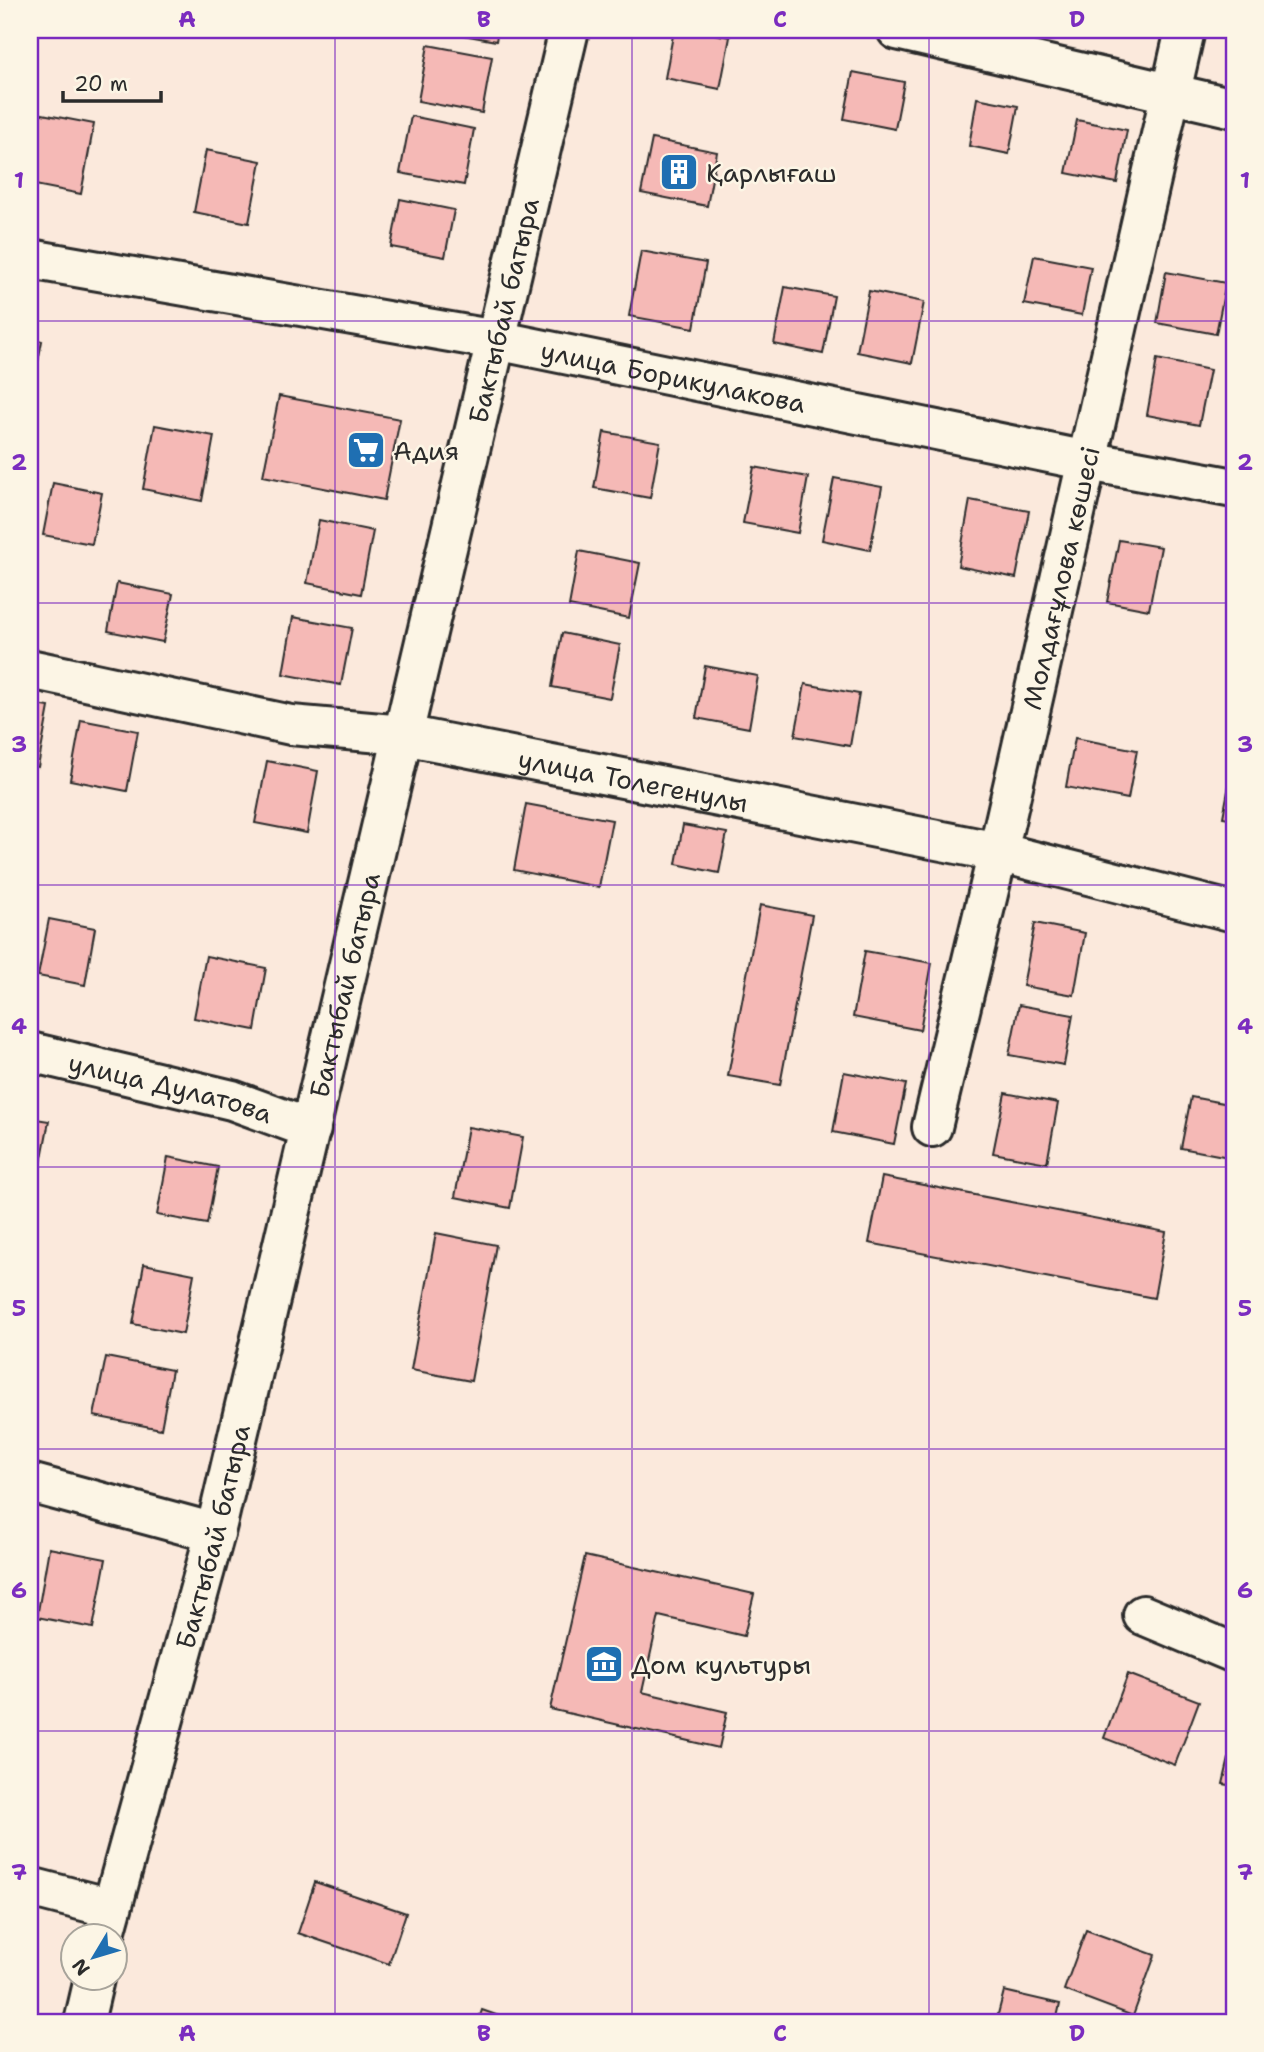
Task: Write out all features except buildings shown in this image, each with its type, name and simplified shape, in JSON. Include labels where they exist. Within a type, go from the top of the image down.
[{"type":"street","name":"Бактыбай батыра","points":[[107,1922],[215,1533],[569,30]]},
{"type":"street","points":[[897,30],[1234,108]]},
{"type":"street","name":"Молдағұлова көшесі","points":[[932,1127],[998,852],[1185,30]]},
{"type":"street","name":"улица Борикулакова","points":[[30,259],[496,340],[1088,461],[1234,488]]},
{"type":"street","name":"улица Толегенулы","points":[[30,669],[291,725],[404,734],[998,852],[1234,912]]},
{"type":"street","name":"улица Дулатова","points":[[30,1052],[232,1100],[312,1129]]},
{"type":"street","points":[[30,1483],[215,1533]]},
{"type":"street","points":[[1143,1615],[1234,1653]]},
{"type":"street","points":[[30,1887],[107,1922]]},
{"type":"street","points":[[84,2022],[91,1993]]},
{"type":"place","name":"Қарлығаш","points":[[679,172]]},
{"type":"place","name":"Адия","points":[[366,450]]},
{"type":"place","name":"Дом культуры","points":[[604,1664]]}]
